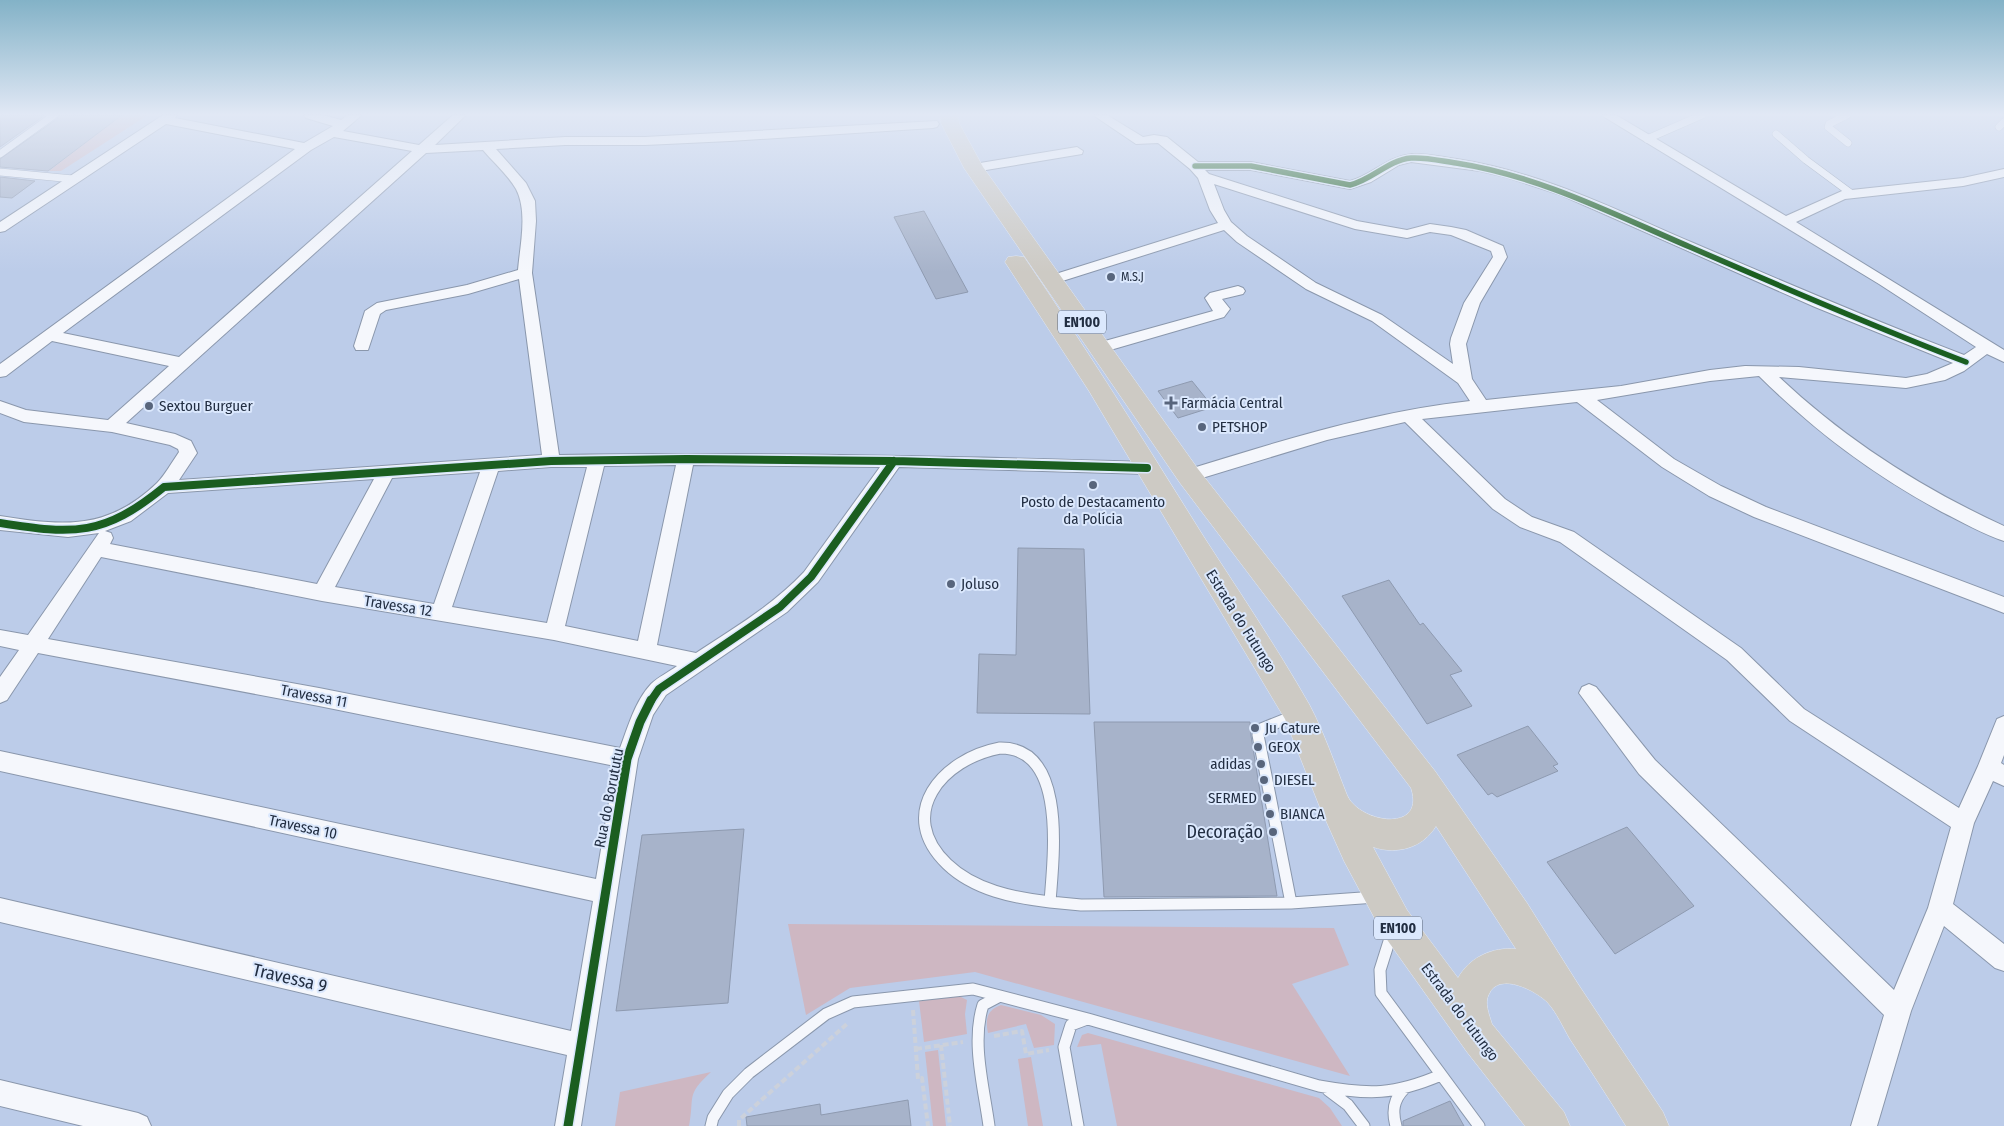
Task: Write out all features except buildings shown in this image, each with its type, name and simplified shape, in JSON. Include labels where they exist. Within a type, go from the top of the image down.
[{"type":"highway","name":"Estrada do Futungo","points":[[953,168],[1099,387],[1298,714],[1335,805],[1387,910],[1480,1039],[1550,1126]]},
{"type":"highway","name":"EN100","points":[[974,168],[1189,476],[1424,780],[1515,915],[1565,997],[1649,1126]]},
{"type":"highway","points":[[1335,805],[1346,818],[1360,828],[1377,834],[1394,835],[1409,831],[1421,822],[1428,810],[1429,796],[1424,780]]},
{"type":"highway","points":[[1480,1039],[1471,1021],[1468,1002],[1472,986],[1482,972],[1497,966],[1514,964],[1533,970],[1551,981],[1565,997]]},
{"type":"street","points":[[0,228],[92,168]]},
{"type":"street","points":[[0,372],[278,168]]},
{"type":"street","points":[[112,426],[401,168]]},
{"type":"street","points":[[505,168],[521,186],[528,201],[529,221],[525,273],[551,460]]},
{"type":"street","points":[[1195,168],[1199,171],[1355,225],[1406,234],[1430,228],[1451,231],[1461,233],[1498,249],[1500,257],[1472,303],[1459,338],[1458,344],[1464,379]]},
{"type":"street","points":[[1199,171],[1235,168]]},
{"type":"street","points":[[1259,168],[1350,185],[1359,184],[1385,168]]},
{"type":"street","points":[[1489,168],[1531,178],[1590,201],[1890,334],[1966,362]]},
{"type":"street","points":[[1694,168],[1884,281],[1932,314],[2004,357]]},
{"type":"street","points":[[1199,171],[1226,225],[1258,252],[1311,286],[1376,318],[1464,379],[1481,405]]},
{"type":"street","points":[[1785,222],[1832,199],[1852,194],[1963,182],[2004,173]]},
{"type":"street","points":[[1051,280],[1226,225]]},
{"type":"street","points":[[362,346],[374,311],[382,306],[468,288],[525,273]]},
{"type":"street","points":[[1100,348],[1219,314],[1222,309],[1213,298],[1238,291]]},
{"type":"street","points":[[51,336],[182,363]]},
{"type":"street","points":[[1189,476],[1302,440],[1410,416],[1481,405],[1624,392],[1688,378],[1738,372],[1763,371],[1906,383],[1936,379],[1966,362],[1986,347]]},
{"type":"street","points":[[1763,371],[1822,425],[1860,453],[1917,491],[2004,534]]},
{"type":"street","points":[[1581,397],[1668,463],[1715,491],[1760,512],[2004,605]]},
{"type":"street","points":[[0,407],[24,416],[112,426],[175,440],[185,445],[188,453],[164,487],[147,502],[111,523],[70,531],[48,531],[0,523]]},
{"type":"street","points":[[1410,416],[1499,504],[1513,515],[1526,522],[1567,537],[1734,654],[1797,715],[1963,823]]},
{"type":"street","points":[[646,650],[686,459]]},
{"type":"street","points":[[164,487],[551,460],[894,461],[1147,468]]},
{"type":"street","points":[[554,632],[597,460]]},
{"type":"street","name":"Rua do Borututu","points":[[568,1126],[627,760],[641,717],[659,689],[780,607],[812,577],[894,461]]},
{"type":"street","points":[[440,613],[492,464]]},
{"type":"street","points":[[322,593],[387,471]]},
{"type":"street","points":[[0,694],[31,644],[98,549],[111,523]]},
{"type":"street","name":"Travessa 12","points":[[98,549],[322,593],[554,632],[698,662]]},
{"type":"street","name":"Travessa 11","points":[[0,638],[319,696],[627,760]]},
{"type":"street","points":[[1589,693],[1647,766],[1898,1012]]},
{"type":"street","points":[[1864,1126],[1898,1012],[1940,908],[1963,823],[1996,772],[2004,725]]},
{"type":"street","name":"Travessa 10","points":[[0,761],[606,892]]},
{"type":"street","points":[[1940,908],[2004,959]]},
{"type":"street","name":"Travessa 9","points":[[0,910],[581,1046]]},
{"type":"street","points":[[0,1093],[138,1126]]},
{"type":"lane","points":[[1816,168],[1852,194]]},
{"type":"lane","points":[[0,172],[70,182]]},
{"type":"lane","points":[[0,177],[70,182]]},
{"type":"lane","points":[[1291,903],[1258,735],[1261,729],[1298,714]]},
{"type":"lane","points":[[1050,902],[1054,857],[1053,826],[1048,793],[1038,766],[1023,753],[1001,747],[973,755],[946,774],[929,794],[925,823],[928,839],[941,858],[960,875],[981,886],[1000,893],[1050,902],[1081,905],[1291,903],[1387,910],[1378,981],[1381,993],[1480,1126]]},
{"type":"lane","points":[[711,1126],[723,1102],[749,1073],[826,1014],[853,1002],[973,989],[1088,1019],[1319,1086],[1351,1092],[1375,1093],[1405,1089],[1441,1075]]},
{"type":"lane","points":[[989,1126],[984,1038],[979,1023],[983,1005],[990,999],[1000,996]]},
{"type":"lane","points":[[1078,1126],[1064,1039],[1071,1025],[1088,1019]]},
{"type":"lane","points":[[1319,1086],[1336,1094],[1350,1106],[1364,1126]]},
{"type":"lane","points":[[1396,1126],[1393,1116],[1394,1104],[1398,1094],[1405,1089]]},
{"type":"path","points":[[903,1008],[912,1006],[918,1078],[922,1078],[928,1126]]},
{"type":"path","points":[[739,1126],[739,1120],[850,1020]]},
{"type":"path","points":[[916,1049],[1022,1032],[1026,1054],[1064,1047]]},
{"type":"path","points":[[941,1045],[950,1126]]},
{"type":"shaded area","points":[[54,168],[66,168],[61,171],[49,171]]},
{"type":"shaded area","points":[[788,924],[1334,928],[1349,965],[1292,984],[1350,1076],[975,972],[850,988],[806,1015]]},
{"type":"shaded area","points":[[959,996],[967,1000],[965,1014],[967,1034],[924,1042],[919,1001]]},
{"type":"shaded area","points":[[1001,1005],[1041,1015],[1055,1024],[1054,1045],[1034,1048],[1026,1024],[988,1033],[988,1016],[990,1012]]},
{"type":"shaded area","points":[[1088,1033],[1319,1098],[1330,1108],[1342,1126],[1117,1126],[1101,1044],[1077,1047],[1082,1035]]},
{"type":"shaded area","points":[[938,1050],[946,1126],[933,1126],[925,1052]]},
{"type":"shaded area","points":[[1031,1057],[1043,1126],[1028,1126],[1018,1059]]},
{"type":"shaded area","points":[[711,1072],[697,1086],[694,1092],[689,1126],[615,1126],[620,1092]]},
{"type":"cycle path","points":[[1259,168],[1350,185],[1366,180],[1385,168]]},
{"type":"cycle path","points":[[1482,168],[1538,182],[1593,203],[1821,303],[1966,362]]},
{"type":"cycle path","points":[[0,523],[48,530],[87,529],[106,524],[124,516],[144,504],[164,487],[551,461],[686,459],[894,461],[1147,468]]},
{"type":"cycle path","points":[[568,1126],[627,759],[644,714],[659,689],[780,607],[797,592],[811,577],[894,461]]},
{"type":"place","name":"M.S.J","points":[[1111,277]]},
{"type":"place","name":"Farmácia Central","points":[[1171,403]]},
{"type":"place","name":"Sextou Burguer","points":[[149,406]]},
{"type":"place","name":"PETSHOP","points":[[1202,427]]},
{"type":"place","name":"Posto de Destacamento da Polícia","points":[[1093,485]]},
{"type":"place","name":"Joluso","points":[[951,584]]},
{"type":"place","name":"Ju Cature","points":[[1255,728]]},
{"type":"place","name":"GEOX","points":[[1258,747]]},
{"type":"place","name":"adidas","points":[[1261,764]]},
{"type":"place","name":"DIESEL","points":[[1264,780]]},
{"type":"place","name":"SERMED","points":[[1267,798]]},
{"type":"place","name":"BIANCA","points":[[1270,814]]},
{"type":"place","name":"Decoração","points":[[1273,832]]}]
